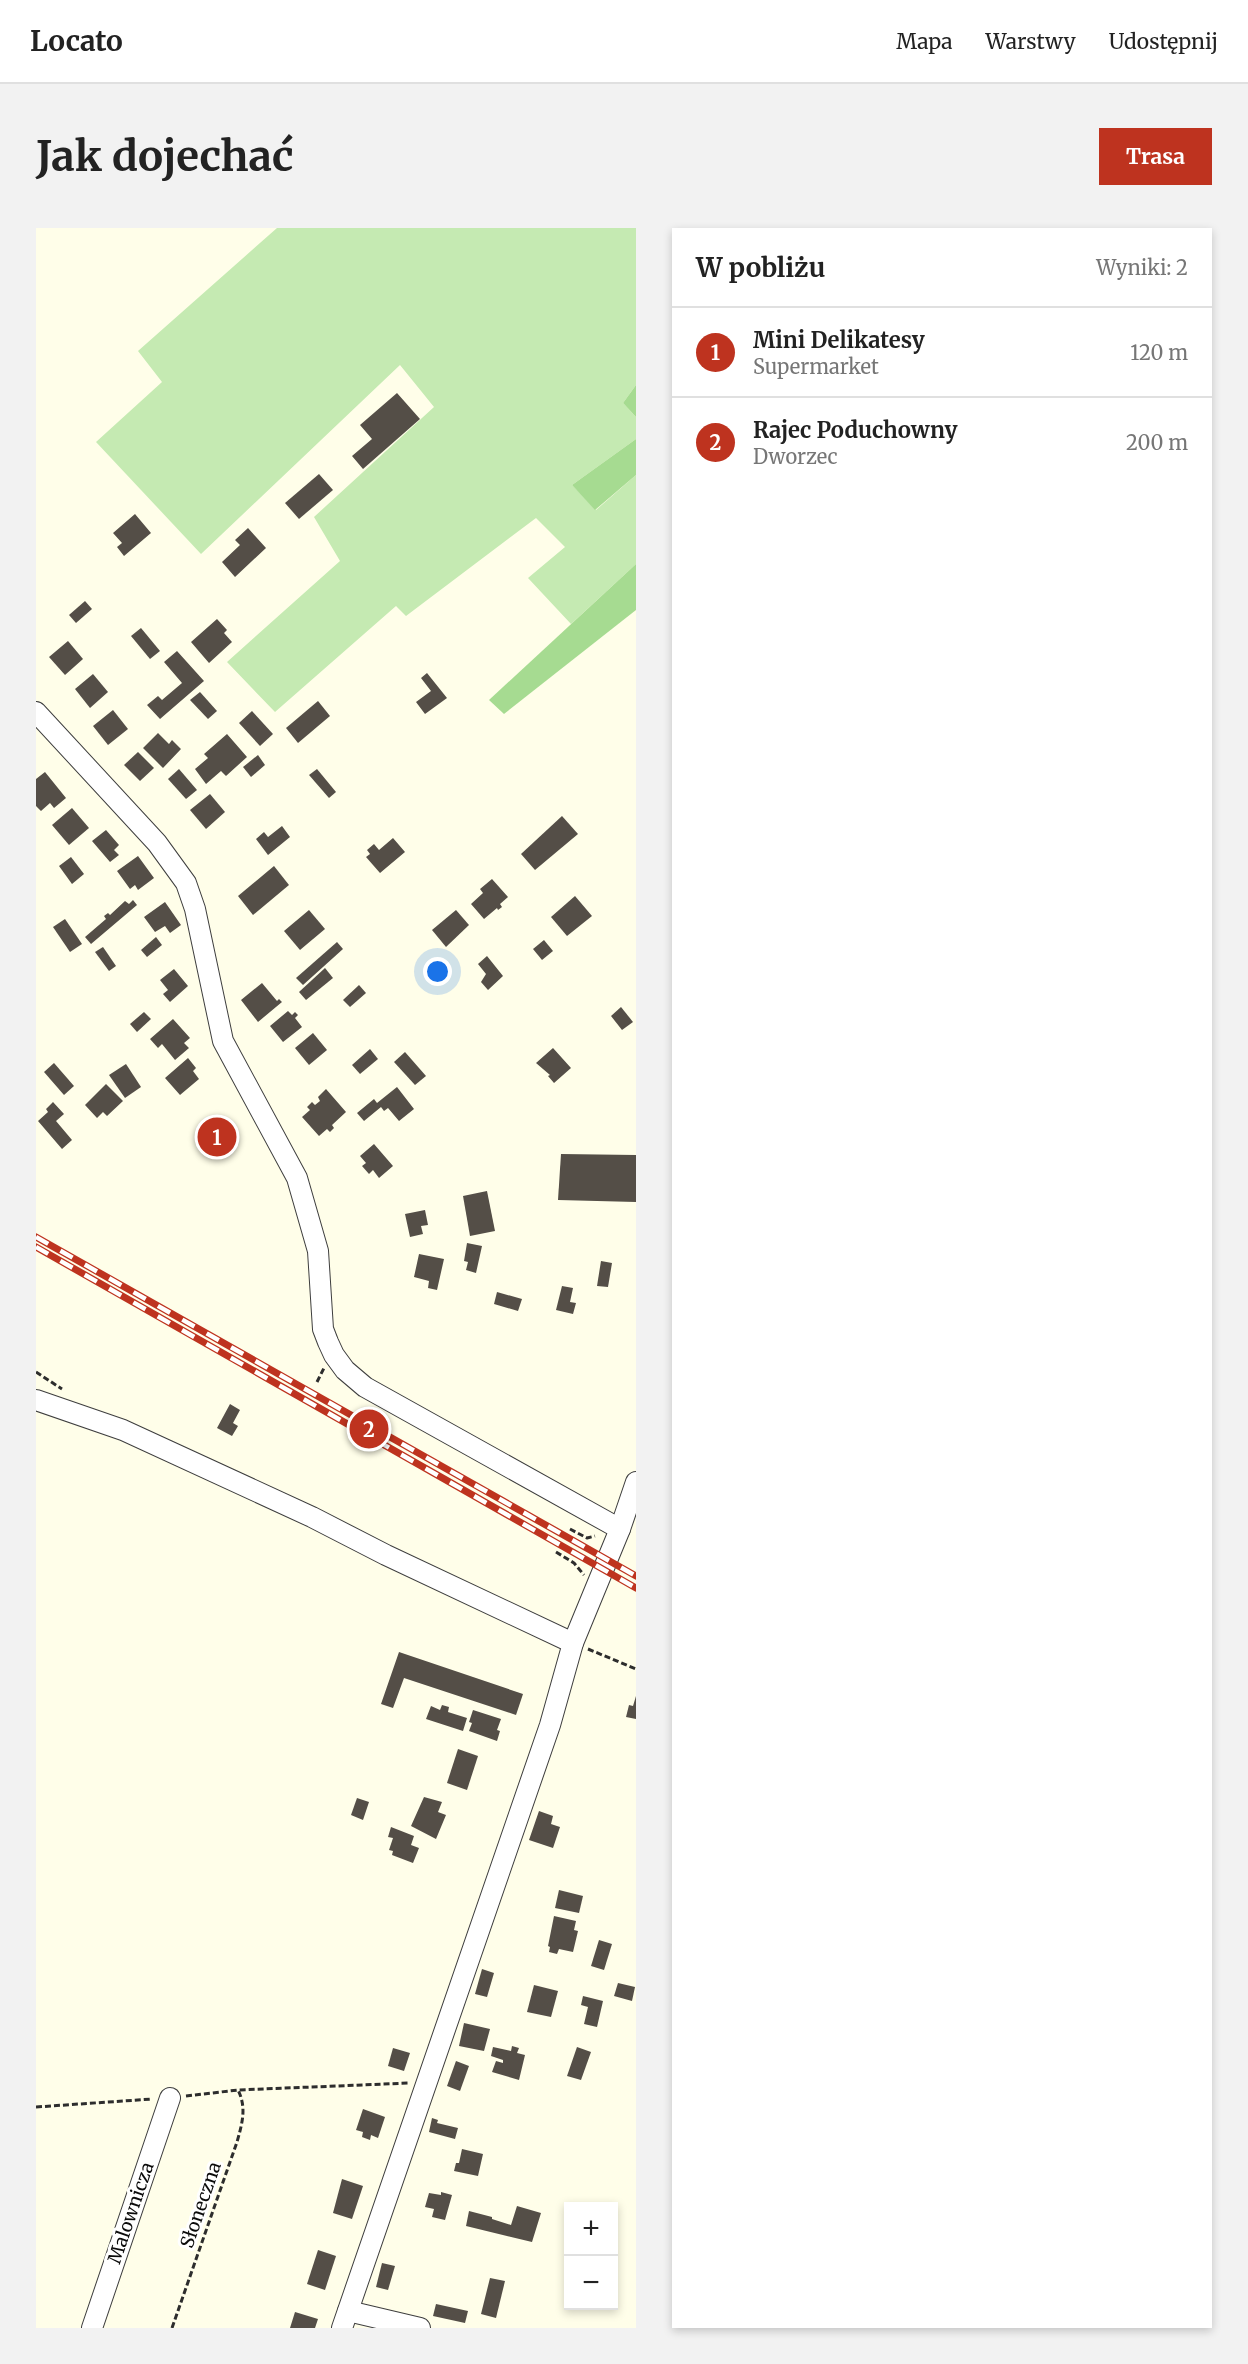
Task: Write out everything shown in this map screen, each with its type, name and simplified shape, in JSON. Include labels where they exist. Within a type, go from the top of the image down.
[{"type":"street","points":[[36,712],[157,843],[186,883],[195,909],[223,1041],[297,1178],[318,1251],[323,1329],[334,1355],[345,1370],[365,1387],[620,1528]]},
{"type":"street","points":[[36,1400],[123,1430],[312,1517],[386,1555],[573,1643]]},
{"type":"street","points":[[420,2328],[345,2320],[550,1725],[573,1643],[620,1528],[636,1482]]},
{"type":"street","name":"Malownicza","points":[[92,2328],[170,2098]]},
{"type":"path","points":[[556,1552],[574,1563],[594,1589]]},
{"type":"path","points":[[573,1643],[636,1669]]},
{"type":"path","points":[[36,2107],[170,2098],[238,2090],[426,2082]]},
{"type":"path","name":"Słoneczna","points":[[172,2328],[237,2142],[243,2116],[243,2100],[238,2090]]},
{"type":"green space","points":[[277,228],[636,228],[636,385],[623,403],[636,417],[636,439],[572,485],[596,510],[636,475],[636,564],[571,624],[528,578],[565,547],[536,518],[406,616],[396,606],[275,712],[227,662],[340,561],[314,517],[434,407],[400,365],[201,554],[96,442],[162,382],[138,351]]},
{"type":"green space","points":[[636,385],[636,417],[623,403]]},
{"type":"green space","points":[[636,439],[636,475],[595,510],[572,485]]},
{"type":"green space","points":[[636,564],[636,610],[504,714],[489,700]]},
{"type":"building","points":[[397,393],[420,419],[363,469],[352,456],[372,439],[360,425]]},
{"type":"building","points":[[319,474],[333,490],[299,519],[285,503]]},
{"type":"building","points":[[135,514],[151,533],[124,556],[117,547],[122,543],[113,533]]},
{"type":"building","points":[[248,528],[266,548],[235,577],[222,562],[240,545],[235,540]]},
{"type":"building","points":[[85,601],[92,609],[76,623],[69,615]]},
{"type":"building","points":[[217,619],[227,630],[224,633],[232,642],[209,663],[191,642]]},
{"type":"building","points":[[141,628],[160,651],[150,659],[131,636]]},
{"type":"building","points":[[68,641],[83,659],[65,675],[49,657]]},
{"type":"building","points":[[177,651],[204,681],[160,719],[147,705],[158,696],[162,700],[182,683],[164,662]]},
{"type":"building","points":[[427,673],[447,698],[425,714],[416,702],[431,691],[421,678]]},
{"type":"building","points":[[93,674],[108,692],[90,708],[75,689]]},
{"type":"building","points":[[200,692],[217,711],[208,719],[190,700]]},
{"type":"building","points":[[318,701],[330,716],[298,743],[286,728]]},
{"type":"building","points":[[113,710],[128,729],[108,745],[93,726]]},
{"type":"building","points":[[252,711],[273,734],[260,746],[239,723]]},
{"type":"building","points":[[158,733],[169,744],[172,740],[181,749],[163,768],[143,748]]},
{"type":"building","points":[[227,734],[247,757],[226,776],[221,771],[206,784],[195,769],[208,758],[204,754]]},
{"type":"building","points":[[138,752],[154,768],[140,781],[124,765]]},
{"type":"building","points":[[258,755],[265,765],[251,777],[243,767]]},
{"type":"building","points":[[179,769],[197,790],[186,799],[168,779]]},
{"type":"building","points":[[317,769],[336,792],[329,798],[309,775]]},
{"type":"building","points":[[45,772],[66,798],[54,808],[50,803],[41,811],[36,806],[36,779]]},
{"type":"building","points":[[210,794],[225,812],[206,829],[190,810]]},
{"type":"building","points":[[72,808],[89,828],[69,845],[52,825]]},
{"type":"building","points":[[562,816],[578,834],[535,870],[521,854]]},
{"type":"building","points":[[282,826],[290,837],[268,855],[256,839],[264,832],[268,837]]},
{"type":"building","points":[[106,830],[119,845],[114,850],[119,855],[110,862],[92,841]]},
{"type":"building","points":[[393,838],[405,852],[380,873],[366,857],[370,854],[367,850],[374,844],[379,850]]},
{"type":"building","points":[[138,856],[154,878],[138,890],[135,885],[130,889],[117,871]]},
{"type":"building","points":[[71,857],[84,874],[72,884],[59,866]]},
{"type":"building","points":[[274,866],[289,885],[253,915],[238,896]]},
{"type":"building","points":[[492,879],[508,897],[500,904],[502,907],[498,910],[497,908],[484,919],[471,904],[483,893],[480,889]]},
{"type":"building","points":[[575,896],[592,916],[567,936],[551,917]]},
{"type":"building","points":[[133,900],[137,905],[91,944],[85,937],[106,919],[104,916],[108,913],[110,915],[125,901],[129,904]]},
{"type":"building","points":[[165,902],[181,925],[170,933],[165,926],[155,932],[144,917]]},
{"type":"building","points":[[309,910],[325,929],[300,950],[284,931]]},
{"type":"building","points":[[456,910],[469,925],[446,947],[432,930]]},
{"type":"building","points":[[65,919],[82,944],[70,952],[53,927]]},
{"type":"building","points":[[156,937],[162,945],[147,957],[141,950]]},
{"type":"building","points":[[544,940],[553,951],[542,960],[533,949]]},
{"type":"building","points":[[337,942],[343,949],[303,985],[296,978]]},
{"type":"building","points":[[103,947],[116,966],[109,971],[95,952]]},
{"type":"building","points":[[487,956],[503,976],[488,990],[481,982],[486,974],[478,964]]},
{"type":"building","points":[[325,968],[333,978],[306,1000],[299,992]]},
{"type":"building","points":[[174,969],[188,986],[170,1002],[163,994],[168,990],[160,980]]},
{"type":"building","points":[[262,983],[277,1001],[279,999],[282,1002],[258,1022],[241,1000]]},
{"type":"building","points":[[359,985],[366,993],[350,1007],[343,1000]]},
{"type":"building","points":[[621,1007],[633,1022],[622,1030],[611,1016]]},
{"type":"building","points":[[288,1011],[292,1015],[295,1012],[298,1015],[295,1018],[302,1027],[283,1042],[270,1026]]},
{"type":"building","points":[[144,1012],[151,1019],[137,1032],[130,1024]]},
{"type":"building","points":[[173,1019],[190,1038],[184,1043],[189,1048],[175,1060],[162,1044],[158,1048],[150,1039]]},
{"type":"building","points":[[313,1033],[327,1050],[309,1065],[295,1048]]},
{"type":"building","points":[[553,1048],[571,1068],[554,1083],[548,1076],[550,1075],[536,1063]]},
{"type":"building","points":[[370,1049],[378,1059],[360,1074],[352,1065]]},
{"type":"building","points":[[405,1052],[426,1076],[415,1085],[394,1062]]},
{"type":"building","points":[[188,1058],[196,1068],[193,1071],[199,1079],[180,1095],[165,1078]]},
{"type":"building","points":[[54,1063],[74,1086],[64,1095],[44,1072]]},
{"type":"building","points":[[126,1064],[141,1087],[125,1098],[109,1075]]},
{"type":"building","points":[[106,1084],[123,1101],[107,1116],[103,1112],[97,1118],[85,1105]]},
{"type":"building","points":[[397,1087],[414,1109],[399,1121],[388,1108],[384,1111],[381,1107],[364,1121],[357,1113],[374,1099],[377,1103]]},
{"type":"building","points":[[326,1089],[346,1112],[332,1125],[334,1128],[330,1132],[327,1129],[319,1136],[302,1117],[310,1110],[307,1107],[312,1102],[315,1105],[320,1101],[318,1097]]},
{"type":"building","points":[[53,1102],[64,1114],[56,1121],[72,1140],[62,1149],[38,1121],[48,1112],[46,1109]]},
{"type":"building","points":[[214,1121],[225,1134],[228,1131],[237,1141],[218,1159],[209,1148],[212,1145],[201,1133]]},
{"type":"building","points":[[374,1144],[393,1166],[379,1178],[373,1170],[369,1174],[362,1166],[366,1163],[360,1156]]},
{"type":"building","points":[[561,1154],[636,1155],[636,1202],[558,1200]]},
{"type":"building","points":[[487,1191],[495,1231],[470,1236],[463,1196]]},
{"type":"building","points":[[425,1210],[428,1225],[421,1226],[423,1234],[410,1237],[405,1214]]},
{"type":"building","points":[[467,1243],[482,1246],[476,1273],[466,1270],[468,1262],[464,1261]]},
{"type":"building","points":[[419,1254],[444,1259],[437,1290],[428,1288],[429,1281],[414,1277]]},
{"type":"building","points":[[601,1261],[612,1263],[608,1287],[597,1286]]},
{"type":"building","points":[[562,1286],[573,1288],[570,1302],[576,1303],[573,1314],[556,1310]]},
{"type":"building","points":[[497,1292],[522,1299],[518,1311],[494,1304]]},
{"type":"building","points":[[230,1404],[240,1410],[233,1423],[238,1426],[232,1436],[217,1428]]},
{"type":"building","points":[[399,1652],[523,1694],[516,1715],[404,1678],[393,1708],[381,1704]]},
{"type":"building","points":[[636,1696],[636,1719],[626,1717],[629,1705],[633,1706]]},
{"type":"building","points":[[442,1705],[449,1707],[448,1712],[467,1718],[463,1731],[426,1719],[431,1706],[440,1710]]},
{"type":"building","points":[[473,1710],[501,1719],[497,1730],[500,1731],[497,1741],[469,1731]]},
{"type":"building","points":[[458,1749],[478,1756],[467,1790],[447,1783]]},
{"type":"building","points":[[424,1797],[442,1802],[438,1812],[446,1815],[436,1839],[411,1826]]},
{"type":"building","points":[[357,1798],[369,1802],[363,1820],[351,1815]]},
{"type":"building","points":[[539,1811],[553,1816],[551,1824],[560,1827],[553,1848],[529,1840]]},
{"type":"building","points":[[391,1827],[414,1836],[411,1845],[419,1848],[413,1863],[392,1855],[393,1851],[389,1850],[393,1838],[388,1837]]},
{"type":"building","points":[[559,1890],[583,1896],[579,1913],[555,1908]]},
{"type":"building","points":[[554,1916],[576,1921],[574,1930],[578,1931],[573,1952],[559,1949],[557,1954],[549,1952],[550,1947],[548,1946]]},
{"type":"building","points":[[599,1940],[612,1944],[604,1970],[591,1966]]},
{"type":"building","points":[[482,1969],[494,1973],[487,1997],[475,1994]]},
{"type":"building","points":[[618,1983],[635,1987],[632,2001],[614,1996]]},
{"type":"building","points":[[534,1985],[558,1991],[551,2017],[527,2012]]},
{"type":"building","points":[[583,1996],[603,2001],[597,2027],[584,2024],[588,2007],[581,2005]]},
{"type":"building","points":[[464,2023],[490,2029],[484,2051],[459,2046]]},
{"type":"building","points":[[512,2046],[519,2048],[517,2053],[525,2055],[519,2080],[492,2072],[496,2061],[503,2063],[503,2060],[491,2056],[493,2047],[511,2051]]},
{"type":"building","points":[[577,2047],[591,2052],[581,2080],[567,2076]]},
{"type":"building","points":[[393,2048],[410,2053],[404,2071],[388,2066]]},
{"type":"building","points":[[456,2061],[469,2066],[460,2091],[447,2086]]},
{"type":"building","points":[[363,2109],[385,2117],[378,2138],[371,2135],[370,2140],[362,2137],[363,2132],[356,2130]]},
{"type":"building","points":[[432,2118],[438,2120],[437,2123],[458,2128],[455,2139],[429,2132]]},
{"type":"building","points":[[462,2149],[483,2154],[478,2176],[454,2171],[456,2163],[459,2163]]},
{"type":"building","points":[[342,2179],[363,2186],[352,2219],[333,2213]]},
{"type":"building","points":[[441,2192],[452,2195],[445,2220],[432,2217],[434,2209],[425,2207],[429,2193],[441,2195]]},
{"type":"building","points":[[517,2206],[541,2213],[532,2242],[466,2226],[469,2211],[511,2225]]},
{"type":"building","points":[[318,2250],[336,2256],[325,2290],[307,2284]]},
{"type":"building","points":[[382,2263],[395,2266],[388,2290],[376,2287]]},
{"type":"building","points":[[490,2278],[505,2281],[496,2318],[481,2314]]},
{"type":"building","points":[[436,2304],[468,2311],[465,2323],[433,2316]]},
{"type":"building","points":[[295,2312],[318,2319],[315,2328],[290,2328]]},
{"type":"railway","points":[[36,1237],[636,1576]]},
{"type":"railway","points":[[36,1247],[636,1588]]},
{"type":"place","name":"Mini Delikatesy","points":[[217,1137]]},
{"type":"place","name":"Rajec Poduchowny","points":[[369,1429]]}]
